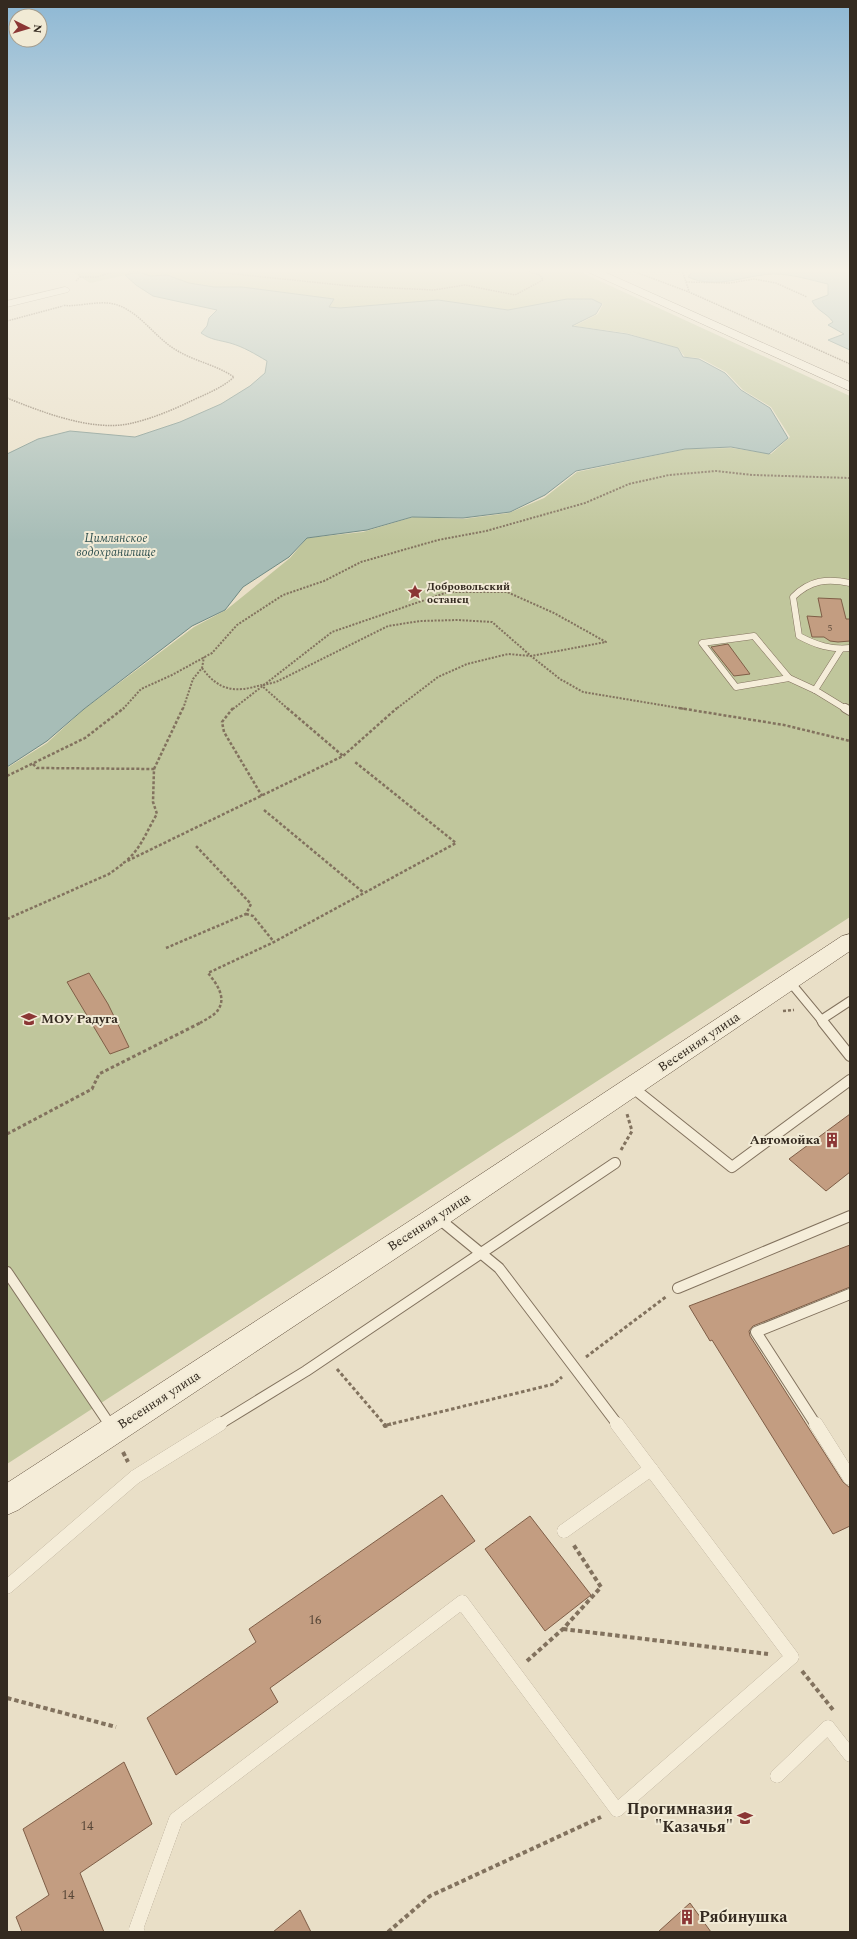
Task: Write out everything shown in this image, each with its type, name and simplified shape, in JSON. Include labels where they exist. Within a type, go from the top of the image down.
[{"type":"main road","points":[[792,360],[850,387]]},
{"type":"main road","points":[[807,360],[850,380]]},
{"type":"main road","name":"Весенняя улица","points":[[7,1500],[437,1217],[850,942]]},
{"type":"lane","points":[[850,583],[830,578],[812,582],[800,589],[793,597],[799,636],[818,646],[841,649],[850,648]]},
{"type":"lane","points":[[789,678],[736,687],[702,643],[754,636],[789,678],[815,690],[850,711]]},
{"type":"lane","points":[[815,690],[841,649]]},
{"type":"lane","points":[[790,982],[850,1056]]},
{"type":"lane","points":[[821,1020],[850,1001]]},
{"type":"lane","points":[[626,1091],[732,1167],[850,1080]]},
{"type":"lane","points":[[7,1587],[135,1477],[327,1357],[614,1163]]},
{"type":"lane","points":[[678,1288],[850,1216]]},
{"type":"lane","points":[[138,1932],[136,1928],[176,1819],[462,1602],[617,1810],[792,1657],[499,1268],[437,1217]]},
{"type":"lane","points":[[7,1272],[113,1430]]},
{"type":"lane","points":[[850,1294],[756,1332],[850,1478]]},
{"type":"lane","points":[[564,1531],[651,1469]]},
{"type":"lane","points":[[777,1776],[828,1727],[850,1755]]},
{"type":"path","points":[[7,398],[42,412],[97,425],[128,424],[179,407],[227,383],[234,377],[225,370],[200,360]]},
{"type":"path","points":[[7,776],[85,738],[123,709],[141,689],[172,675],[212,653],[237,625],[283,595],[324,581],[361,562],[438,540],[494,529],[584,503],[629,484],[668,475],[716,471],[753,475],[850,478]]},
{"type":"path","points":[[124,863],[262,796],[343,756],[389,714],[438,677],[467,664],[508,654],[531,656],[606,642],[554,613],[507,592],[448,592],[332,632],[234,707],[222,722],[224,732],[262,796]]},
{"type":"path","points":[[202,668],[209,678],[218,686],[232,690],[251,688],[276,682],[388,626],[420,621],[458,620],[492,622],[560,679],[583,692],[784,725],[850,741]]},
{"type":"path","points":[[7,919],[109,874],[135,853],[145,838],[146,831],[157,814],[153,802],[154,769],[186,702],[193,679],[202,668],[204,658]]},
{"type":"path","points":[[261,685],[343,756]]},
{"type":"path","points":[[7,1134],[92,1089],[99,1074],[196,1027],[218,1011],[222,999],[217,984],[208,973],[274,942],[456,843],[355,762]]},
{"type":"path","points":[[33,764],[37,768],[154,769]]},
{"type":"path","points":[[264,810],[364,894]]},
{"type":"path","points":[[196,846],[251,904],[246,914]]},
{"type":"path","points":[[166,948],[246,914],[253,916],[274,942]]},
{"type":"path","points":[[614,1163],[632,1130],[626,1091]]},
{"type":"path","points":[[327,1357],[385,1426],[554,1384],[573,1366],[678,1288]]},
{"type":"path","points":[[514,1672],[563,1629],[602,1587],[564,1531]]},
{"type":"path","points":[[563,1629],[792,1657],[836,1713]]},
{"type":"path","points":[[7,1698],[116,1727]]},
{"type":"path","points":[[388,1932],[430,1896],[617,1810]]},
{"type":"green space","points":[[705,360],[773,360],[850,396],[850,917],[7,1464],[7,768],[47,743],[83,710],[194,627],[226,610],[290,558],[307,538],[363,532],[413,517],[463,519],[509,513],[544,498],[577,472],[686,449],[732,448],[771,454],[790,437],[771,407],[743,390],[726,372]]},
{"type":"water","name":"Цимлянское водохранилище","points":[[702,360],[725,373],[741,390],[770,408],[788,438],[769,454],[731,447],[685,449],[576,471],[545,495],[510,512],[463,518],[412,517],[367,530],[307,538],[289,557],[243,587],[225,610],[192,626],[84,709],[47,741],[7,767],[7,454],[38,439],[70,431],[135,437],[180,422],[221,404],[250,386],[265,373],[267,361]]},
{"type":"building","points":[[818,598],[841,599],[846,619],[850,619],[850,641],[838,642],[830,641],[824,637],[812,637],[807,616],[822,617]]},
{"type":"building","points":[[728,644],[750,674],[734,676],[711,647]]},
{"type":"building","points":[[89,973],[108,1004],[129,1047],[110,1054],[67,982]]},
{"type":"building","name":"Автомойка","points":[[850,1114],[850,1172],[826,1191],[789,1159]]},
{"type":"building","points":[[850,1245],[850,1287],[753,1326],[749,1331],[750,1336],[843,1482],[850,1488],[850,1526],[833,1534],[712,1340],[710,1341],[689,1306]]},
{"type":"building","points":[[442,1495],[475,1541],[270,1688],[278,1702],[176,1775],[147,1718],[256,1642],[249,1629]]},
{"type":"building","points":[[530,1516],[591,1595],[545,1631],[485,1549]]},
{"type":"building","points":[[124,1762],[152,1824],[80,1873],[104,1932],[22,1932],[16,1917],[49,1895],[23,1829]]},
{"type":"building","name":"Рябинушка","points":[[690,1903],[711,1932],[658,1932]]},
{"type":"building","points":[[300,1910],[311,1932],[273,1932]]},
{"type":"place","name":"Добровольский останец","points":[[415,592]]},
{"type":"place","name":"МОУ Радуга","points":[[29,1019]]},
{"type":"place","name":"Автомойка","points":[[832,1140]]},
{"type":"place","name":"Прогимназия \"Казачья\"","points":[[745,1818]]},
{"type":"place","name":"Рябинушка","points":[[687,1917]]}]
